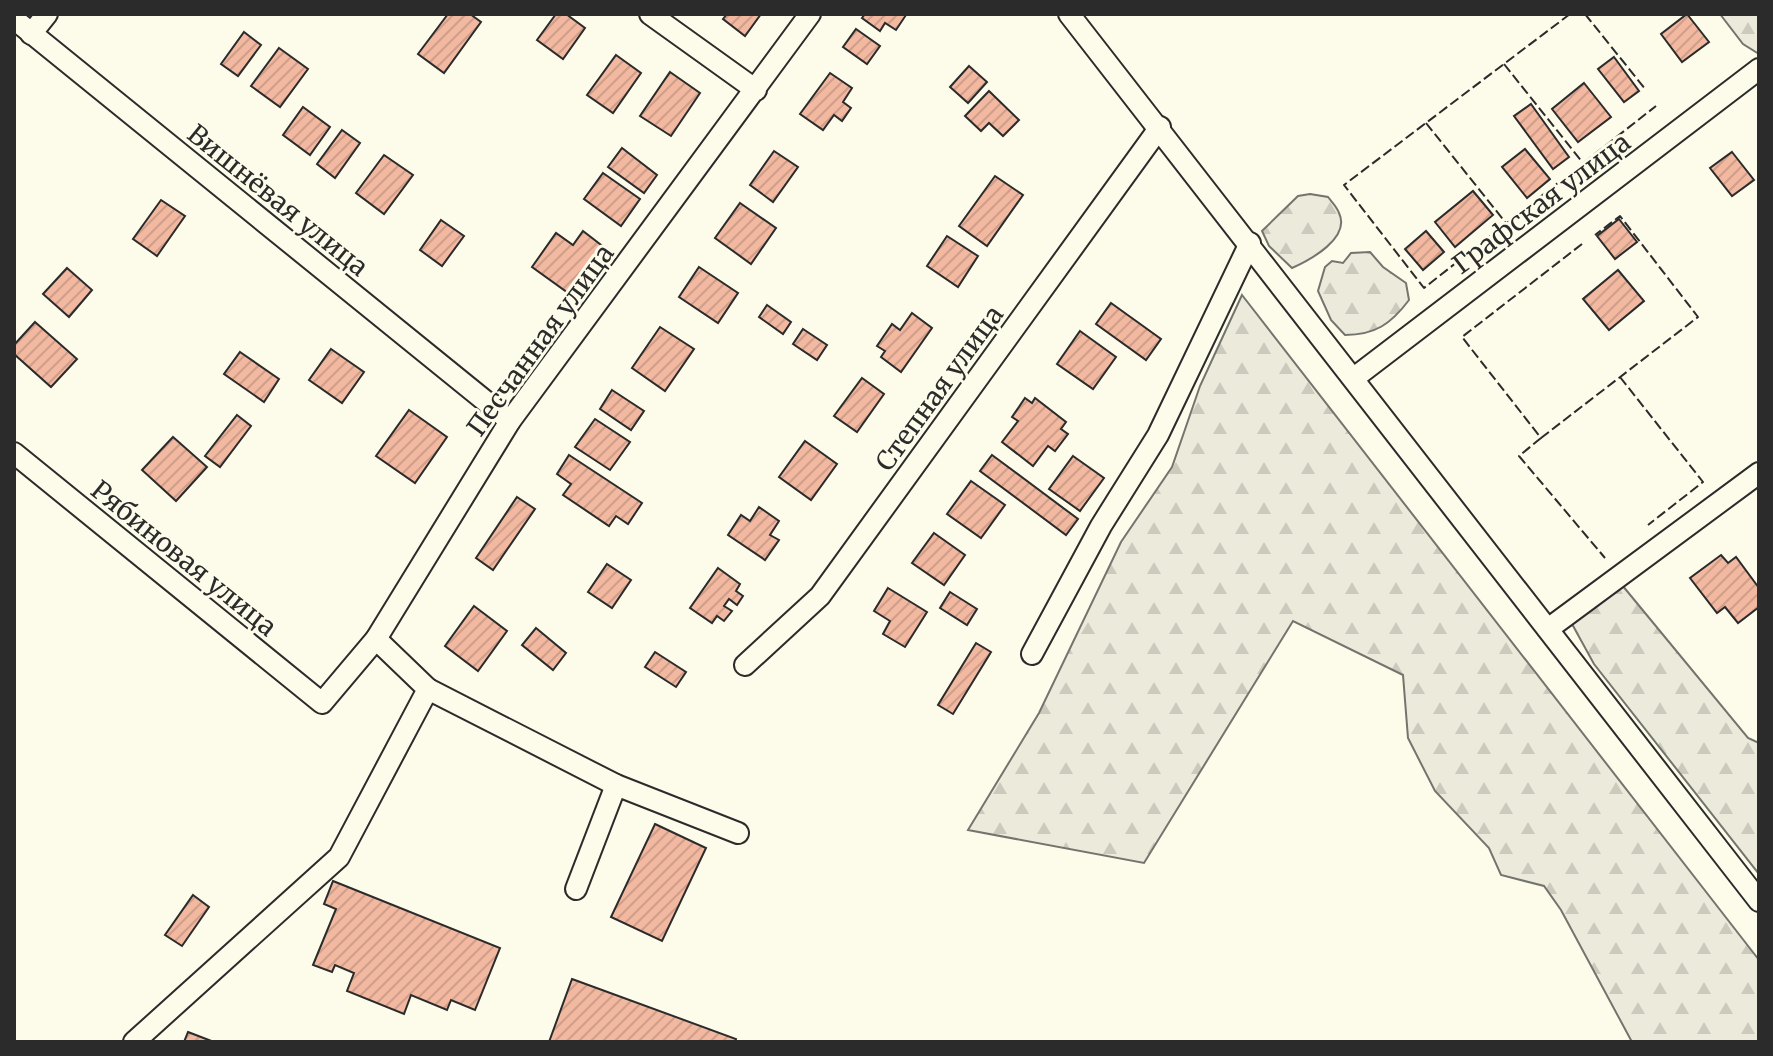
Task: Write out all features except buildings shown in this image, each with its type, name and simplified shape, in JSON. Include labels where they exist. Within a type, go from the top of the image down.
[{"type":"street","points":[[31,34],[47,14]]},
{"type":"street","points":[[650,14],[756,90]]},
{"type":"street","name":"Песчанная улица","points":[[322,703],[376,639],[510,421],[810,14]]},
{"type":"street","points":[[1069,14],[1160,127],[1759,901]]},
{"type":"street","name":"Вишнёвая улица","points":[[14,19],[510,421]]},
{"type":"street","name":"Графская улица","points":[[1354,378],[1759,69]]},
{"type":"street","name":"Степная улица","points":[[745,665],[820,596],[1160,127]]},
{"type":"street","points":[[1032,654],[1101,526],[1158,435],[1250,243]]},
{"type":"street","name":"Рябиновая улица","points":[[14,453],[322,703]]},
{"type":"street","points":[[1548,629],[1759,473]]},
{"type":"street","points":[[376,639],[428,689],[616,785],[738,833]]},
{"type":"street","points":[[134,1042],[339,857],[428,689]]},
{"type":"street","points":[[576,889],[616,785]]},
{"type":"green space","points":[[1720,14],[1759,14],[1759,54],[1743,44]]},
{"type":"green space","points":[[1298,196],[1328,197],[1334,204],[1341,222],[1339,231],[1327,247],[1292,268],[1269,246],[1262,231]]},
{"type":"green space","points":[[1370,252],[1383,267],[1406,283],[1409,300],[1396,316],[1382,326],[1365,333],[1345,335],[1331,320],[1318,291],[1325,267],[1332,261],[1343,263],[1351,253]]},
{"type":"green space","points":[[1242,295],[1759,960],[1759,1042],[1632,1042],[1561,910],[1544,886],[1501,875],[1489,848],[1435,791],[1408,738],[1403,675],[1293,621],[1144,863],[968,830],[1039,713],[1121,542],[1172,467],[1200,386]]},
{"type":"green space","points":[[1622,585],[1748,738],[1759,743],[1759,874],[1594,664],[1572,624]]},
{"type":"fence","points":[[1570,14],[1344,185],[1424,288],[1656,106]]},
{"type":"fence","points":[[1585,14],[1646,90]]},
{"type":"fence","points":[[1504,64],[1583,163]]},
{"type":"fence","points":[[1426,123],[1506,223]]},
{"type":"fence","points":[[1582,244],[1462,337],[1541,438],[1698,317],[1620,216],[1595,235]]},
{"type":"fence","points":[[1620,377],[1703,482],[1648,525]]},
{"type":"fence","points":[[1541,438],[1519,456],[1605,558]]}]
